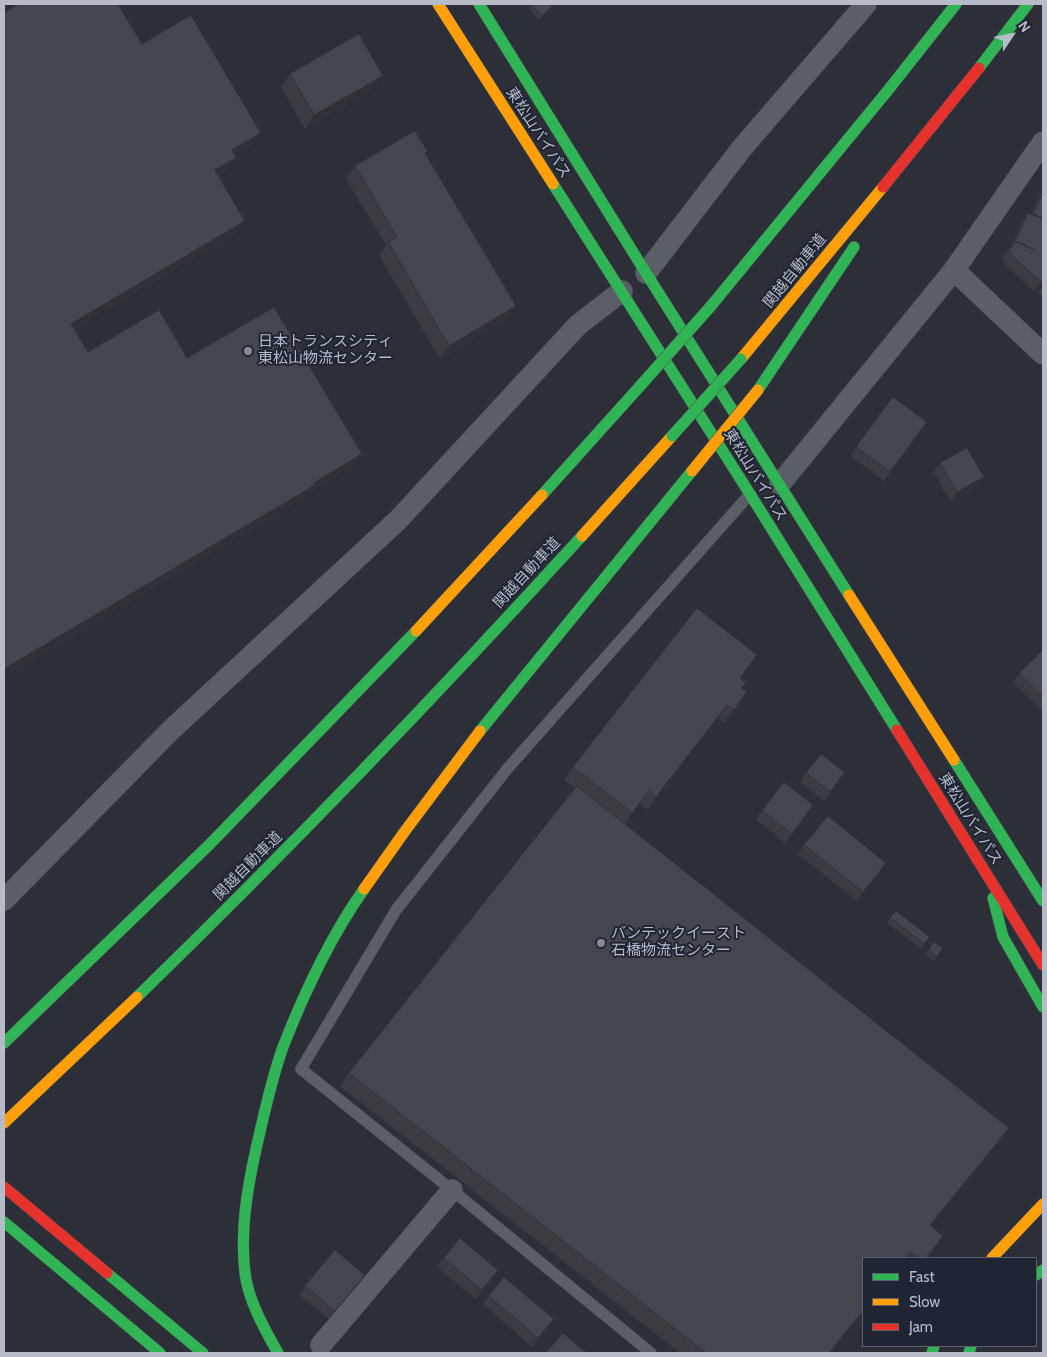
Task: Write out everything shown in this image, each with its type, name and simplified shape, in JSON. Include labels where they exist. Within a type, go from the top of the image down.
[{"type":"main road","name":"東松山バイパス","points":[[438,4],[750,494],[1043,965]]},
{"type":"main road","name":"東松山バイパス","points":[[478,4],[1043,901]]},
{"type":"main road","points":[[4,1043],[240,815],[512,528],[711,306],[890,89],[956,4]]},
{"type":"main road","name":"関越自動車道","points":[[4,1123],[142,993],[285,850],[432,698],[672,436],[741,359],[944,113],[1028,4]]},
{"type":"main road","points":[[878,211],[944,113]]},
{"type":"main road","points":[[278,1353],[258,1317],[245,1275],[242,1235],[249,1183],[263,1118],[283,1048],[313,978],[354,904],[405,831],[483,728],[758,390],[862,235]]},
{"type":"main road","points":[[217,820],[390,658]]},
{"type":"main road","points":[[988,876],[1002,937],[1043,1007]]},
{"type":"main road","points":[[4,1187],[203,1353]]},
{"type":"main road","points":[[993,1257],[1043,1204]]},
{"type":"main road","points":[[4,1222],[160,1353]]},
{"type":"street","points":[[646,273],[742,148],[866,4]]},
{"type":"street","points":[[780,484],[954,270],[1043,142]]},
{"type":"street","points":[[954,270],[1043,354]]},
{"type":"street","points":[[4,900],[171,730],[398,520],[578,325],[622,292]]},
{"type":"street","points":[[320,1345],[452,1190]]},
{"type":"lane","points":[[652,1353],[301,1069],[396,910],[508,768],[750,494]]},
{"type":"building","name":"日本トランスシティ 東松山物流センター","points":[[19,4],[118,4],[142,44],[191,15],[261,133],[232,150],[236,158],[215,170],[245,221],[71,324],[88,352],[159,310],[187,358],[274,307],[362,454],[314,483],[315,485],[4,669],[4,13]]},
{"type":"building","points":[[532,4],[550,4],[552,7],[542,16]]},
{"type":"building","points":[[359,34],[383,76],[314,115],[290,74]]},
{"type":"building","points":[[415,131],[428,152],[425,153],[516,306],[449,346],[388,242],[397,237],[355,166]]},
{"type":"building","points":[[1043,192],[1043,218],[1034,214]]},
{"type":"building","points":[[1028,213],[1043,219],[1043,280],[1041,282],[1009,253],[1011,252],[1009,249],[1016,242],[1035,250],[1016,241]]},
{"type":"building","points":[[893,397],[927,422],[890,472],[856,447]]},
{"type":"building","points":[[967,448],[984,477],[957,492],[940,463]]},
{"type":"building","points":[[697,608],[757,655],[740,678],[746,683],[741,688],[747,692],[734,710],[727,705],[656,797],[649,791],[632,813],[573,767]]},
{"type":"building","points":[[1043,650],[1043,697],[1019,674]]},
{"type":"building","points":[[821,754],[845,772],[830,792],[806,773]]},
{"type":"building","points":[[784,782],[813,805],[792,834],[762,811]]},
{"type":"building","name":"バンテックイースト 石橋物流センター","points":[[577,786],[1009,1128],[930,1225],[943,1236],[927,1257],[918,1257],[910,1252],[906,1257],[862,1257],[862,1312],[829,1353],[706,1353],[349,1073]]},
{"type":"building","points":[[828,816],[886,863],[863,892],[804,845]]},
{"type":"building","points":[[896,911],[930,937],[924,944],[890,918]]},
{"type":"building","points":[[934,942],[943,948],[937,956],[929,950]]},
{"type":"building","points":[[460,1238],[498,1270],[482,1290],[444,1258]]},
{"type":"building","points":[[335,1250],[365,1275],[335,1311],[305,1286]]},
{"type":"building","points":[[504,1277],[554,1319],[538,1338],[489,1296]]},
{"type":"building","points":[[563,1333],[587,1353],[546,1353]]},
{"type":"traffic: fast","points":[[479,4],[849,595]]},
{"type":"traffic: fast","points":[[711,306],[889,89],[956,4]]},
{"type":"traffic: fast","points":[[979,68],[1028,4]]},
{"type":"traffic: fast","points":[[553,184],[897,730]]},
{"type":"traffic: fast","points":[[758,390],[854,247]]},
{"type":"traffic: fast","points":[[641,385],[711,306]]},
{"type":"traffic: fast","points":[[672,436],[741,359]]},
{"type":"traffic: fast","points":[[542,495],[641,385]]},
{"type":"traffic: fast","points":[[480,731],[692,471]]},
{"type":"traffic: fast","points":[[137,997],[363,770],[582,536]]},
{"type":"traffic: fast","points":[[4,1043],[210,844],[416,631]]},
{"type":"traffic: fast","points":[[954,760],[1043,901]]},
{"type":"traffic: fast","points":[[278,1353],[253,1304],[245,1273],[243,1242],[250,1180],[268,1098],[283,1047],[319,965],[340,926],[364,889]]},
{"type":"traffic: fast","points":[[993,898],[1003,937],[1043,1007]]},
{"type":"traffic: fast","points":[[4,1222],[160,1353]]},
{"type":"traffic: fast","points":[[1037,1274],[1043,1270]]},
{"type":"traffic: fast","points":[[107,1273],[203,1353]]},
{"type":"traffic: fast","points":[[932,1353],[934,1347]]},
{"type":"traffic: fast","points":[[969,1353],[971,1347]]},
{"type":"traffic: slow","points":[[438,4],[553,184]]},
{"type":"traffic: slow","points":[[741,359],[883,187]]},
{"type":"traffic: slow","points":[[692,471],[758,390]]},
{"type":"traffic: slow","points":[[582,536],[672,436]]},
{"type":"traffic: slow","points":[[416,631],[542,495]]},
{"type":"traffic: slow","points":[[849,595],[954,760]]},
{"type":"traffic: slow","points":[[364,889],[480,731]]},
{"type":"traffic: slow","points":[[4,1123],[137,997]]},
{"type":"traffic: slow","points":[[993,1257],[1043,1204]]},
{"type":"traffic: jam","points":[[883,187],[979,68]]},
{"type":"traffic: jam","points":[[897,730],[1043,965]]},
{"type":"traffic: jam","points":[[4,1187],[107,1273]]},
{"type":"place","name":"日本トランスシティ 東松山物流センター","points":[[248,351]]},
{"type":"place","name":"バンテックイースト 石橋物流センター","points":[[601,943]]}]
